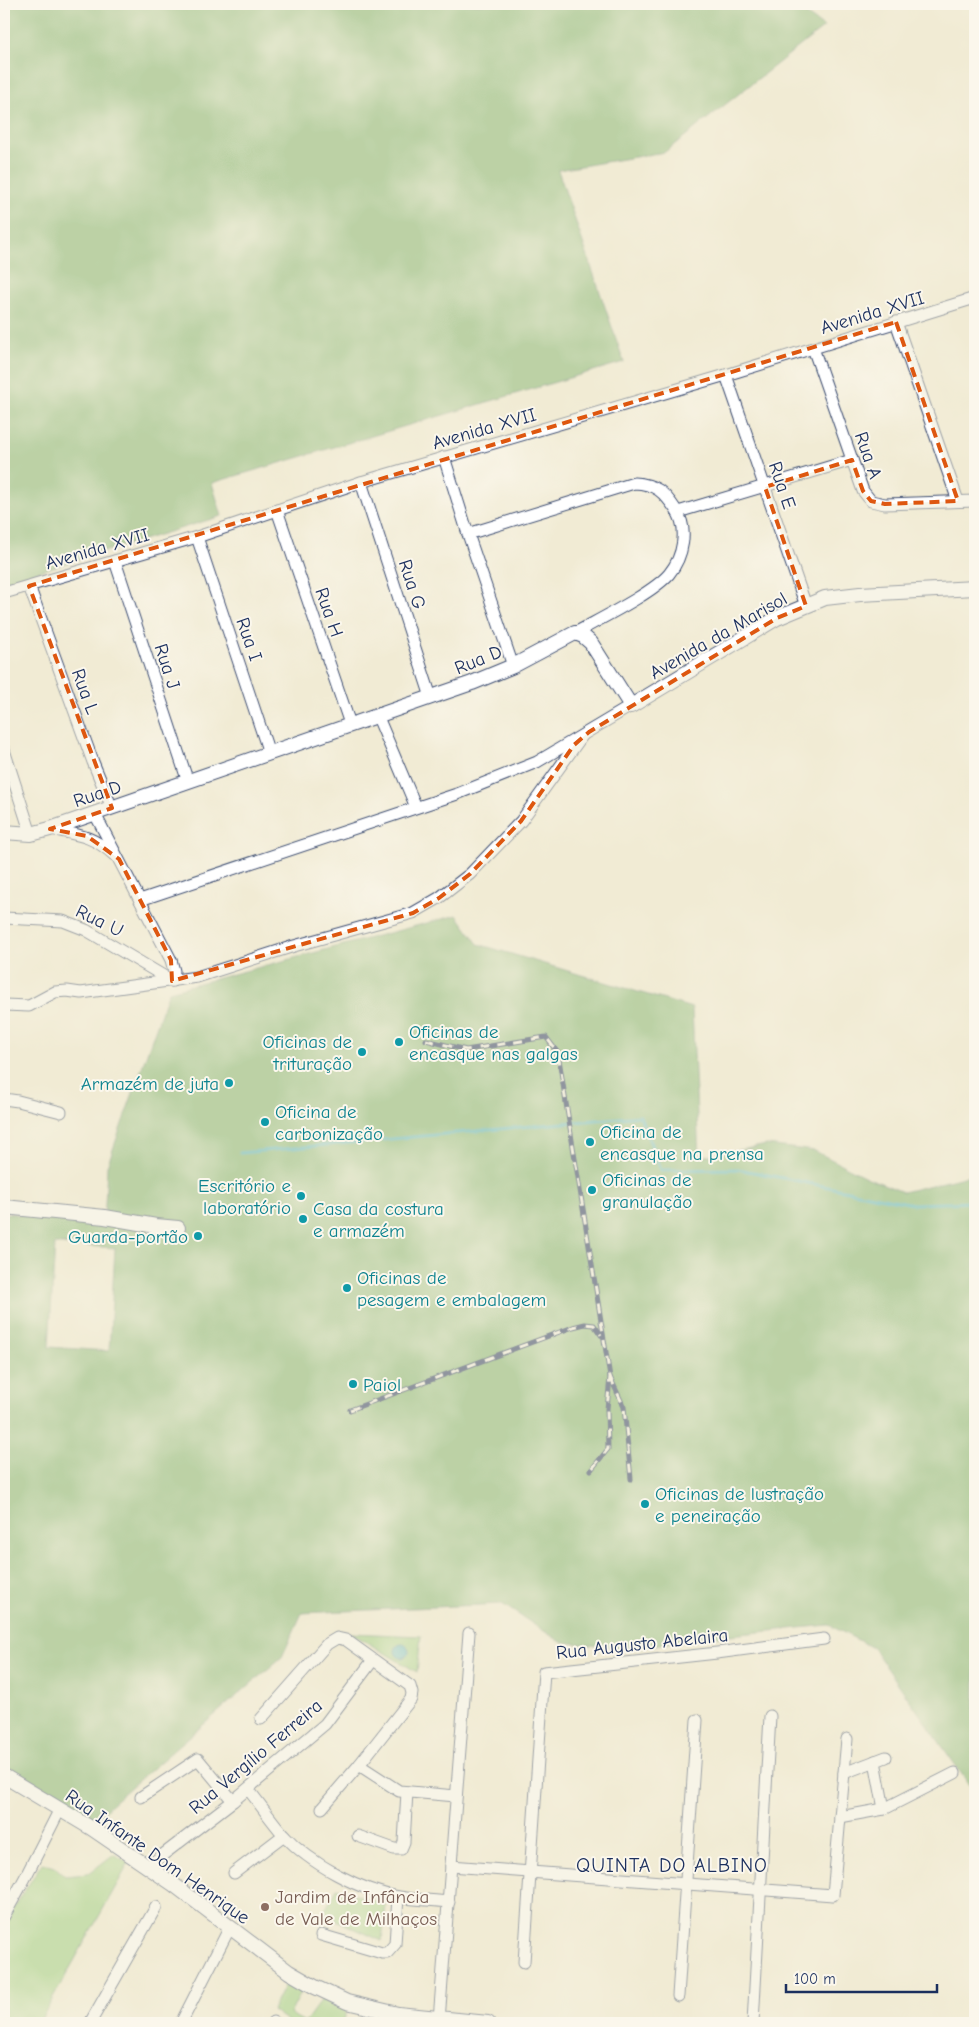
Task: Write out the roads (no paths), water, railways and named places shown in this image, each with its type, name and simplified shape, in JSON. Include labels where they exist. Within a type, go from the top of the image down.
[{"type":"street","name":"Avenida XVII","points":[[4,593],[197,537],[362,482],[726,375],[975,298]]},
{"type":"street","points":[[896,322],[958,501]]},
{"type":"street","name":"Rua A","points":[[814,348],[863,491],[871,501],[885,504],[975,501]]},
{"type":"street","name":"Rua E","points":[[726,375],[806,606]]},
{"type":"street","points":[[444,457],[513,666]]},
{"type":"street","points":[[678,512],[852,460]]},
{"type":"street","name":"Rua G","points":[[362,482],[431,697]]},
{"type":"street","name":"Rua D","points":[[4,832],[31,834],[50,829],[472,683],[513,666],[648,591],[669,574],[680,553],[684,533],[678,512],[664,492],[648,484],[634,483],[468,534]]},
{"type":"street","name":"Rua H","points":[[277,510],[350,724]]},
{"type":"street","name":"Rua I","points":[[197,537],[269,753]]},
{"type":"street","name":"Rua J","points":[[115,561],[188,782]]},
{"type":"street","name":"Rua L","points":[[29,586],[93,762],[112,808]]},
{"type":"street","name":"Avenida da Marisol","points":[[631,706],[777,618],[825,598],[860,594],[975,588]]},
{"type":"street","points":[[140,900],[457,794],[537,762],[631,706],[592,642],[575,633]]},
{"type":"street","points":[[377,715],[416,807]]},
{"type":"street","points":[[4,1005],[29,1006],[55,992],[66,990],[81,993],[197,977],[294,946],[413,913],[439,898],[470,874],[521,821],[582,736]]},
{"type":"street","points":[[4,750],[31,834]]},
{"type":"street","points":[[95,814],[171,960],[174,971],[172,981]]},
{"type":"street","points":[[50,829],[87,836],[106,847],[119,859]]},
{"type":"street","name":"Rua U","points":[[4,918],[63,922],[86,930],[172,981]]},
{"type":"street","points":[[4,1100],[28,1103],[61,1112]]},
{"type":"street","points":[[4,1207],[113,1218],[178,1228]]},
{"type":"street","points":[[439,2020],[469,1633]]},
{"type":"street","points":[[261,1719],[327,1644],[334,1639],[346,1640],[408,1685],[412,1695],[322,1808]]},
{"type":"street","name":"Rua Augusto Abelaira","points":[[531,1871],[544,1672],[824,1639]]},
{"type":"street","name":"Rua Vergílio Ferreira","points":[[147,1867],[233,1802],[328,1721],[373,1660]]},
{"type":"street","points":[[753,2023],[770,1716]]},
{"type":"street","points":[[678,1996],[684,1883],[697,1720]]},
{"type":"street","points":[[451,1866],[832,1895],[847,1739]]},
{"type":"street","points":[[844,1773],[880,1759],[884,1809]]},
{"type":"street","points":[[141,1797],[198,1760],[233,1802]]},
{"type":"street","points":[[358,1765],[399,1792],[456,1796]]},
{"type":"street","points":[[840,1817],[884,1809],[955,1774]]},
{"type":"street","name":"Rua Infante Dom Henrique","points":[[4,1776],[91,1828],[230,1927],[289,1972],[347,2002],[398,2014],[455,2022],[488,2023]]},
{"type":"street","points":[[248,1789],[284,1835],[312,1858],[341,1876],[362,1886],[398,1897],[449,1902]]},
{"type":"street","points":[[358,1836],[394,1849],[401,1849],[404,1842],[407,1792]]},
{"type":"street","points":[[4,1916],[60,1809]]},
{"type":"street","points":[[234,1872],[284,1835]]},
{"type":"street","points":[[524,1962],[531,1871]]},
{"type":"street","points":[[321,1935],[387,1953],[395,1944],[398,1897]]},
{"type":"street","points":[[90,2023],[156,1907]]},
{"type":"street","points":[[181,2023],[230,1927]]},
{"type":"water","points":[[399,1644],[405,1644],[409,1651],[405,1658],[399,1658],[395,1654],[395,1648]]},
{"type":"waterway","points":[[240,1153],[640,1116],[661,1170],[738,1169],[913,1204],[975,1202]]},
{"type":"railway","points":[[426,1040],[466,1050],[546,1037],[558,1053],[610,1377],[607,1409],[608,1449],[591,1470]]},
{"type":"railway","points":[[350,1410],[573,1327],[585,1324],[594,1325],[601,1335]]},
{"type":"railway","points":[[610,1377],[624,1407],[631,1479]]},
{"type":"place","name":"Oficinas de encasque nas galgas","points":[[399,1042]]},
{"type":"place","name":"Oficinas de trituração","points":[[362,1052]]},
{"type":"place","name":"Armazém de juta","points":[[229,1083]]},
{"type":"place","name":"Oficina de carbonização","points":[[265,1122]]},
{"type":"place","name":"Oficina de encasque na prensa","points":[[590,1142]]},
{"type":"place","name":"Oficinas de granulação","points":[[592,1190]]},
{"type":"place","name":"Escritório e laboratório","points":[[301,1196]]},
{"type":"place","name":"Casa da costura e armazém","points":[[303,1219]]},
{"type":"place","name":"Guarda-portão","points":[[198,1236]]},
{"type":"place","name":"Oficinas de pesagem e embalagem","points":[[347,1288]]},
{"type":"place","name":"Paiol","points":[[353,1384]]},
{"type":"place","name":"Oficinas de lustração e peneiração","points":[[645,1504]]},
{"type":"place","name":"Jardim de Infância de Vale de Milhaços","points":[[265,1907]]},
{"type":"district","name":"QUINTA DO ALBINO","points":[[672,1865]]}]
